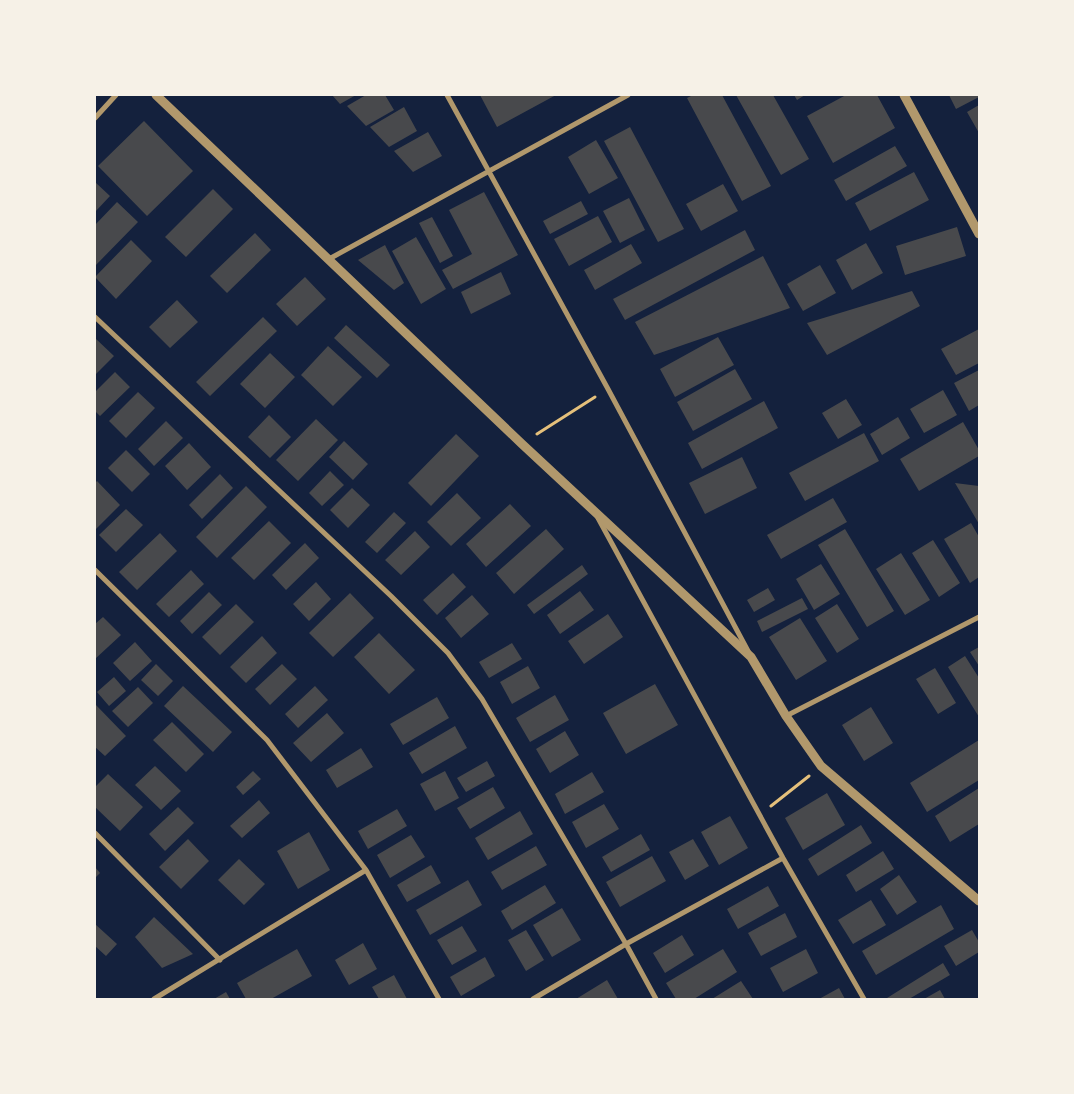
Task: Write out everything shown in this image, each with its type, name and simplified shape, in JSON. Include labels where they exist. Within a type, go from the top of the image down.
[{"type":"street","points":[[95,118],[116,95]]},
{"type":"street","points":[[156,95],[522,444],[751,657]]},
{"type":"street","points":[[447,95],[608,389],[751,657],[786,716],[821,766],[979,901]]},
{"type":"street","points":[[329,259],[628,95]]},
{"type":"street","points":[[904,95],[979,234]]},
{"type":"street","points":[[95,317],[384,589],[448,653],[482,699],[626,944],[656,999]]},
{"type":"street","points":[[594,511],[783,858],[864,999]]},
{"type":"street","points":[[95,570],[267,740],[366,870],[439,999]]},
{"type":"street","points":[[786,716],[979,617]]},
{"type":"street","points":[[95,833],[220,960]]},
{"type":"street","points":[[533,999],[626,944],[783,858]]},
{"type":"street","points":[[154,999],[366,870]]},
{"type":"path","points":[[522,444],[608,389]]},
{"type":"path","points":[[760,816],[821,766]]},
{"type":"building","points":[[332,95],[356,95],[340,104]]},
{"type":"building","points":[[366,95],[385,95],[394,110],[366,126],[347,106]]},
{"type":"building","points":[[480,95],[556,95],[497,127]]},
{"type":"building","points":[[693,95],[722,95],[771,186],[742,201],[687,98]]},
{"type":"building","points":[[736,95],[773,95],[809,159],[781,175]]},
{"type":"building","points":[[794,95],[805,95],[797,100]]},
{"type":"building","points":[[846,95],[877,95],[895,128],[833,163],[807,116]]},
{"type":"building","points":[[949,95],[979,95],[979,97],[956,109]]},
{"type":"building","points":[[979,105],[979,133],[967,112]]},
{"type":"building","points":[[404,107],[417,131],[389,147],[370,127]]},
{"type":"building","points":[[144,121],[193,171],[147,216],[98,166]]},
{"type":"building","points":[[630,127],[684,229],[658,242],[604,141]]},
{"type":"building","points":[[428,132],[442,156],[413,172],[394,151]]},
{"type":"building","points":[[596,140],[618,178],[589,194],[568,157]]},
{"type":"building","points":[[895,146],[907,166],[846,201],[834,180]]},
{"type":"building","points":[[914,172],[929,200],[870,231],[855,203]]},
{"type":"building","points":[[95,182],[110,196],[95,212]]},
{"type":"building","points":[[723,184],[738,211],[701,231],[686,204]]},
{"type":"building","points":[[213,189],[233,209],[186,257],[165,237]]},
{"type":"building","points":[[484,192],[518,255],[453,289],[442,270],[472,254],[449,210]]},
{"type":"building","points":[[629,198],[645,230],[620,243],[603,211]]},
{"type":"building","points":[[581,201],[588,214],[550,234],[543,221]]},
{"type":"building","points":[[117,202],[138,222],[95,266],[95,225]]},
{"type":"building","points":[[598,216],[612,242],[569,266],[554,239]]},
{"type":"building","points":[[432,217],[453,256],[440,263],[419,223]]},
{"type":"building","points":[[957,227],[966,256],[905,275],[896,246]]},
{"type":"building","points":[[745,230],[755,250],[625,320],[613,299]]},
{"type":"building","points":[[255,233],[271,250],[227,293],[210,276]]},
{"type":"building","points":[[416,237],[446,289],[421,304],[392,251]]},
{"type":"building","points":[[131,240],[152,261],[116,299],[95,277]]},
{"type":"building","points":[[866,243],[883,273],[852,290],[836,260]]},
{"type":"building","points":[[631,244],[642,263],[595,290],[584,270]]},
{"type":"building","points":[[385,245],[404,283],[394,290],[358,260]]},
{"type":"building","points":[[763,256],[790,308],[654,355],[635,322]]},
{"type":"building","points":[[820,265],[836,293],[803,311],[787,284]]},
{"type":"building","points":[[501,272],[511,294],[471,314],[461,292]]},
{"type":"building","points":[[305,277],[326,299],[297,326],[276,304]]},
{"type":"building","points":[[912,291],[920,306],[827,355],[807,323]]},
{"type":"building","points":[[177,300],[198,322],[170,348],[149,327]]},
{"type":"building","points":[[263,317],[277,331],[210,396],[196,382]]},
{"type":"building","points":[[346,325],[390,365],[377,378],[334,338]]},
{"type":"building","points":[[979,329],[979,363],[956,375],[941,349]]},
{"type":"building","points":[[718,337],[734,365],[675,397],[660,369]]},
{"type":"building","points":[[95,338],[114,356],[95,375]]},
{"type":"building","points":[[328,346],[362,377],[333,406],[301,375]]},
{"type":"building","points":[[270,353],[295,377],[265,408],[240,384]]},
{"type":"building","points":[[735,369],[752,399],[693,431],[677,402]]},
{"type":"building","points":[[979,370],[979,405],[969,411],[954,383]]},
{"type":"building","points":[[115,372],[130,387],[100,416],[95,411],[95,392]]},
{"type":"building","points":[[943,390],[957,415],[924,433],[910,409]]},
{"type":"building","points":[[138,392],[155,408],[126,438],[109,421]]},
{"type":"building","points":[[846,399],[862,425],[838,439],[822,413]]},
{"type":"building","points":[[764,401],[778,428],[702,469],[688,443]]},
{"type":"building","points":[[269,415],[291,437],[270,458],[248,437]]},
{"type":"building","points":[[898,417],[910,438],[882,455],[870,434]]},
{"type":"building","points":[[316,419],[338,440],[298,481],[276,460]]},
{"type":"building","points":[[166,421],[183,438],[154,466],[138,449]]},
{"type":"building","points":[[963,422],[979,450],[979,456],[919,491],[900,459]]},
{"type":"building","points":[[864,433],[879,461],[805,501],[789,473]]},
{"type":"building","points":[[456,434],[479,456],[431,506],[408,483]]},
{"type":"building","points":[[344,441],[368,464],[353,480],[329,457]]},
{"type":"building","points":[[189,443],[211,467],[187,490],[165,466]]},
{"type":"building","points":[[126,450],[150,474],[132,492],[108,468]]},
{"type":"building","points":[[742,457],[757,488],[705,514],[689,483]]},
{"type":"building","points":[[330,471],[344,485],[322,506],[309,493]]},
{"type":"building","points":[[220,474],[233,488],[202,519],[189,505]]},
{"type":"building","points":[[97,481],[120,505],[95,530],[95,483]]},
{"type":"building","points":[[955,483],[979,486],[979,524]]},
{"type":"building","points":[[246,486],[267,507],[217,558],[196,537]]},
{"type":"building","points":[[352,488],[370,505],[348,528],[330,510]]},
{"type":"building","points":[[457,493],[481,518],[451,546],[427,522]]},
{"type":"building","points":[[833,498],[847,522],[781,559],[767,535]]},
{"type":"building","points":[[510,504],[531,526],[486,567],[466,544]]},
{"type":"building","points":[[126,509],[143,525],[116,552],[99,535]]},
{"type":"building","points":[[394,512],[406,523],[377,553],[365,542]]},
{"type":"building","points":[[269,521],[291,543],[254,580],[231,558]]},
{"type":"building","points":[[971,523],[979,537],[979,577],[970,583],[944,539]]},
{"type":"building","points":[[546,529],[564,549],[514,594],[496,573]]},
{"type":"building","points":[[845,529],[894,611],[867,627],[818,545]]},
{"type":"building","points":[[415,531],[430,547],[401,575],[385,560]]},
{"type":"building","points":[[160,533],[177,551],[137,590],[119,572]]},
{"type":"building","points":[[933,540],[960,583],[939,597],[912,553]]},
{"type":"building","points":[[305,543],[319,558],[286,590],[272,575]]},
{"type":"building","points":[[901,553],[930,600],[905,615],[876,569]]},
{"type":"building","points":[[821,564],[840,594],[814,610],[796,579]]},
{"type":"building","points":[[582,565],[588,574],[534,614],[527,605]]},
{"type":"building","points":[[191,570],[204,584],[169,617],[156,604]]},
{"type":"building","points":[[453,573],[466,587],[437,615],[423,600]]},
{"type":"building","points":[[316,582],[331,599],[309,621],[293,604]]},
{"type":"building","points":[[768,588],[775,600],[754,612],[747,600]]},
{"type":"building","points":[[580,591],[594,610],[560,634],[547,615]]},
{"type":"building","points":[[209,592],[222,605],[192,634],[180,621]]},
{"type":"building","points":[[350,593],[374,618],[333,657],[309,633]]},
{"type":"building","points":[[472,595],[489,614],[461,638],[445,618]]},
{"type":"building","points":[[802,598],[808,609],[762,632],[757,621]]},
{"type":"building","points":[[236,604],[254,622],[220,655],[202,637]]},
{"type":"building","points":[[837,604],[859,639],[837,653],[815,618]]},
{"type":"building","points":[[608,614],[623,637],[584,664],[568,641]]},
{"type":"building","points":[[103,617],[121,635],[95,659],[95,624]]},
{"type":"building","points":[[800,618],[827,661],[796,680],[769,637]]},
{"type":"building","points":[[379,633],[415,670],[389,694],[354,657]]},
{"type":"building","points":[[262,636],[277,653],[246,683],[230,667]]},
{"type":"building","points":[[135,642],[152,661],[130,681],[113,663]]},
{"type":"building","points":[[512,643],[522,659],[489,678],[479,662]]},
{"type":"building","points":[[979,647],[979,666],[970,652]]},
{"type":"building","points":[[965,656],[979,678],[979,717],[948,667]]},
{"type":"building","points":[[156,664],[173,681],[158,696],[141,680]]},
{"type":"building","points":[[282,664],[297,679],[270,705],[255,689]]},
{"type":"building","points":[[528,666],[540,688],[512,704],[500,682]]},
{"type":"building","points":[[935,668],[956,703],[938,714],[916,679]]},
{"type":"building","points":[[114,677],[126,691],[109,706],[97,692]]},
{"type":"building","points":[[655,684],[678,725],[626,754],[603,713]]},
{"type":"building","points":[[183,686],[232,732],[213,752],[164,706]]},
{"type":"building","points":[[315,686],[328,700],[298,728],[285,714]]},
{"type":"building","points":[[138,687],[153,703],[128,727],[112,711]]},
{"type":"building","points":[[555,695],[569,720],[530,742],[516,718]]},
{"type":"building","points":[[437,697],[449,718],[403,745],[390,724]]},
{"type":"building","points":[[95,704],[126,736],[105,756],[95,747]]},
{"type":"building","points":[[871,707],[893,743],[864,761],[842,725]]},
{"type":"building","points":[[327,713],[344,733],[311,762],[293,743]]},
{"type":"building","points":[[172,722],[204,754],[186,772],[153,740]]},
{"type":"building","points":[[455,726],[467,748],[422,774],[409,753]]},
{"type":"building","points":[[565,731],[579,755],[550,773],[536,749]]},
{"type":"building","points":[[979,740],[979,780],[927,812],[910,783]]},
{"type":"building","points":[[361,748],[373,767],[337,788],[326,770]]},
{"type":"building","points":[[487,761],[495,776],[466,792],[457,778]]},
{"type":"building","points":[[155,766],[181,791],[161,810],[135,785]]},
{"type":"building","points":[[253,771],[261,779],[243,795],[236,787]]},
{"type":"building","points":[[445,771],[459,798],[435,811],[420,784]]},
{"type":"building","points":[[592,772],[604,792],[565,814],[555,794]]},
{"type":"building","points":[[108,774],[143,807],[120,831],[95,807],[95,787]]},
{"type":"building","points":[[493,787],[505,808],[470,829],[457,808]]},
{"type":"building","points":[[979,788],[979,824],[950,842],[935,816]]},
{"type":"building","points":[[827,793],[845,825],[803,850],[785,818]]},
{"type":"building","points":[[259,800],[270,813],[242,838],[230,826]]},
{"type":"building","points":[[604,804],[619,829],[586,848],[572,822]]},
{"type":"building","points":[[178,807],[194,823],[165,851],[149,834]]},
{"type":"building","points":[[397,809],[407,826],[368,849],[358,831]]},
{"type":"building","points":[[520,811],[533,834],[488,860],[475,838]]},
{"type":"building","points":[[730,816],[748,848],[719,865],[701,832]]},
{"type":"building","points":[[861,825],[872,843],[818,876],[808,859]]},
{"type":"building","points":[[309,832],[330,870],[298,889],[277,851]]},
{"type":"building","points":[[641,834],[650,850],[611,872],[602,857]]},
{"type":"building","points":[[411,835],[425,857],[390,878],[377,855]]},
{"type":"building","points":[[188,839],[209,861],[181,889],[159,867]]},
{"type":"building","points":[[693,839],[709,866],[685,880],[669,852]]},
{"type":"building","points":[[536,846],[547,865],[502,890],[491,872]]},
{"type":"building","points":[[883,851],[894,869],[856,892],[846,875]]},
{"type":"building","points":[[652,856],[666,881],[620,907],[606,882]]},
{"type":"building","points":[[239,859],[265,884],[244,905],[218,880]]},
{"type":"building","points":[[431,865],[441,883],[407,902],[397,885]]},
{"type":"building","points":[[95,867],[100,873],[95,878]]},
{"type":"building","points":[[899,875],[917,902],[897,915],[880,889]]},
{"type":"building","points":[[468,880],[482,905],[430,935],[416,910]]},
{"type":"building","points":[[545,885],[556,903],[512,930],[501,911]]},
{"type":"building","points":[[768,886],[779,906],[738,929],[727,909]]},
{"type":"building","points":[[871,900],[886,925],[853,944],[838,920]]},
{"type":"building","points":[[941,905],[954,929],[876,975],[862,951]]},
{"type":"building","points":[[562,908],[581,940],[552,957],[533,925]]},
{"type":"building","points":[[785,913],[797,937],[761,956],[748,933]]},
{"type":"building","points":[[154,917],[193,954],[162,968],[135,937]]},
{"type":"building","points":[[95,924],[117,944],[106,956],[95,946]]},
{"type":"building","points":[[462,926],[477,951],[452,965],[437,940]]},
{"type":"building","points":[[526,930],[544,960],[526,971],[508,940]]},
{"type":"building","points":[[972,930],[979,942],[979,952],[956,966],[944,946]]},
{"type":"building","points":[[682,935],[694,955],[665,973],[653,953]]},
{"type":"building","points":[[363,943],[377,969],[349,985],[335,960]]},
{"type":"building","points":[[297,949],[312,976],[271,999],[246,999],[237,983]]},
{"type":"building","points":[[723,949],[737,972],[694,999],[676,999],[666,983]]},
{"type":"building","points":[[806,949],[818,973],[783,992],[770,968]]},
{"type":"building","points":[[485,957],[495,976],[461,996],[450,977]]},
{"type":"building","points":[[943,963],[950,975],[909,999],[887,998]]},
{"type":"building","points":[[394,975],[407,999],[379,999],[372,987]]},
{"type":"building","points":[[607,980],[618,999],[576,999]]},
{"type":"building","points":[[741,981],[753,999],[712,999]]},
{"type":"building","points":[[839,988],[845,999],[819,999]]},
{"type":"building","points":[[940,990],[945,999],[924,999]]},
{"type":"building","points":[[226,992],[230,999],[214,999]]}]
